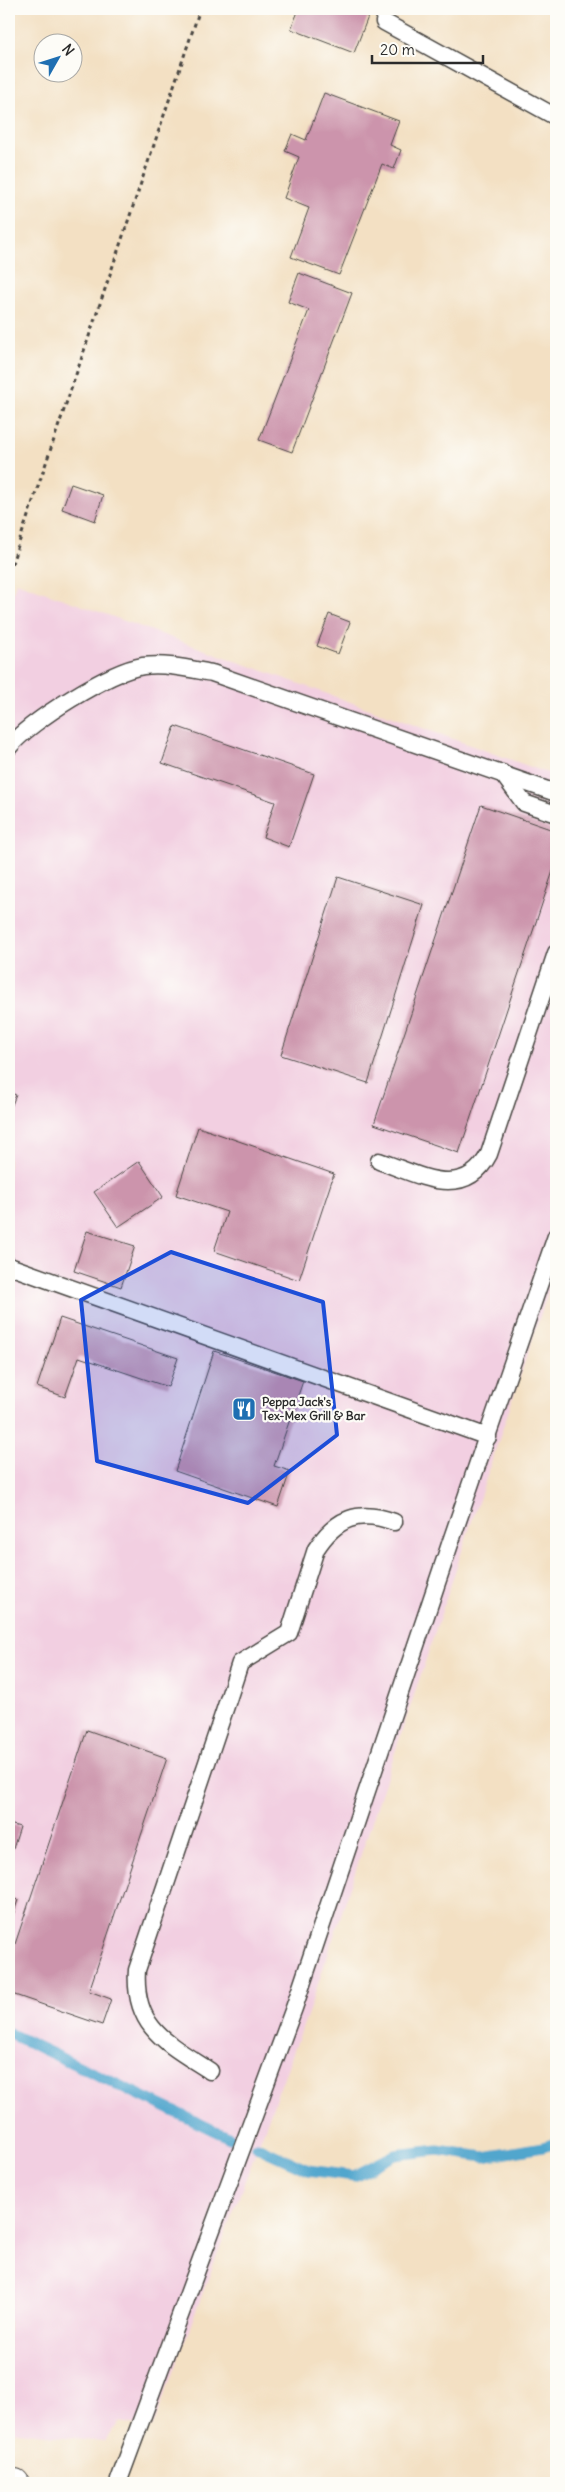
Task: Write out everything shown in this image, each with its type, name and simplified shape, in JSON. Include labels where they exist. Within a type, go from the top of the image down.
[{"type":"street","points":[[9,2483],[15,2483]]},
{"type":"lane","points":[[384,22],[556,117]]},
{"type":"lane","points":[[9,747],[44,718],[84,692],[121,674],[143,666],[168,666],[212,673],[556,793]]},
{"type":"lane","points":[[502,773],[524,803],[556,814]]},
{"type":"lane","points":[[379,1161],[447,1182],[462,1180],[474,1174],[483,1165],[489,1154],[556,953]]},
{"type":"lane","points":[[118,2483],[294,2008],[450,1541],[488,1437],[556,1236]]},
{"type":"lane","points":[[9,1266],[488,1437]]},
{"type":"lane","points":[[210,2071],[170,2045],[151,2028],[138,2000],[137,1970],[240,1663],[289,1633],[316,1549],[335,1526],[349,1519],[363,1516],[379,1516],[394,1522]]},
{"type":"path","points":[[9,572],[200,9]]},
{"type":"highlighted area","points":[[171,1252],[323,1302],[337,1435],[248,1503],[97,1461],[81,1300]]},
{"type":"shaded area","points":[[16,582],[556,776],[556,1268],[311,2005],[152,2428],[120,2422],[103,2441],[9,2431],[9,608]]},
{"type":"building","points":[[299,9],[371,9],[354,53],[291,29]]},
{"type":"building","points":[[324,93],[399,121],[390,145],[401,150],[394,169],[382,164],[339,275],[291,257],[309,208],[284,198],[299,157],[285,151],[292,134],[306,140]]},
{"type":"building","points":[[299,273],[352,293],[292,452],[259,440],[309,310],[288,302]]},
{"type":"building","points":[[71,484],[103,495],[95,521],[62,509]]},
{"type":"building","points":[[329,614],[350,622],[338,654],[317,646]]},
{"type":"building","points":[[175,726],[314,774],[289,847],[263,837],[275,802],[162,763]]},
{"type":"building","points":[[481,805],[556,831],[556,862],[459,1153],[374,1124]]},
{"type":"building","points":[[338,877],[424,905],[368,1083],[281,1055]]},
{"type":"building","points":[[9,1092],[16,1095],[9,1112]]},
{"type":"building","points":[[198,1127],[334,1174],[299,1280],[214,1251],[227,1212],[176,1195]]},
{"type":"building","points":[[139,1161],[163,1197],[118,1227],[94,1192]]},
{"type":"building","points":[[87,1231],[135,1246],[121,1287],[74,1271]]},
{"type":"building","points":[[60,1318],[178,1358],[168,1387],[79,1357],[65,1397],[37,1387]]},
{"type":"building","name":"Peppa Jack's Tex-Mex Grill & Bar","points":[[214,1351],[303,1381],[274,1466],[290,1471],[278,1507],[175,1471]]},
{"type":"building","points":[[87,1730],[167,1758],[89,1991],[111,1999],[102,2025],[9,1993],[9,1962]]},
{"type":"building","points":[[9,1824],[20,1827],[9,1861]]},
{"type":"building","points":[[9,1897],[18,1900],[9,1927]]},
{"type":"waterway","points":[[9,2033],[230,2138]]},
{"type":"waterway","points":[[257,2147],[308,2170],[354,2176],[395,2155],[438,2150],[484,2157],[556,2143]]},
{"type":"place","name":"Peppa Jack's Tex-Mex Grill & Bar","points":[[244,1409]]}]
